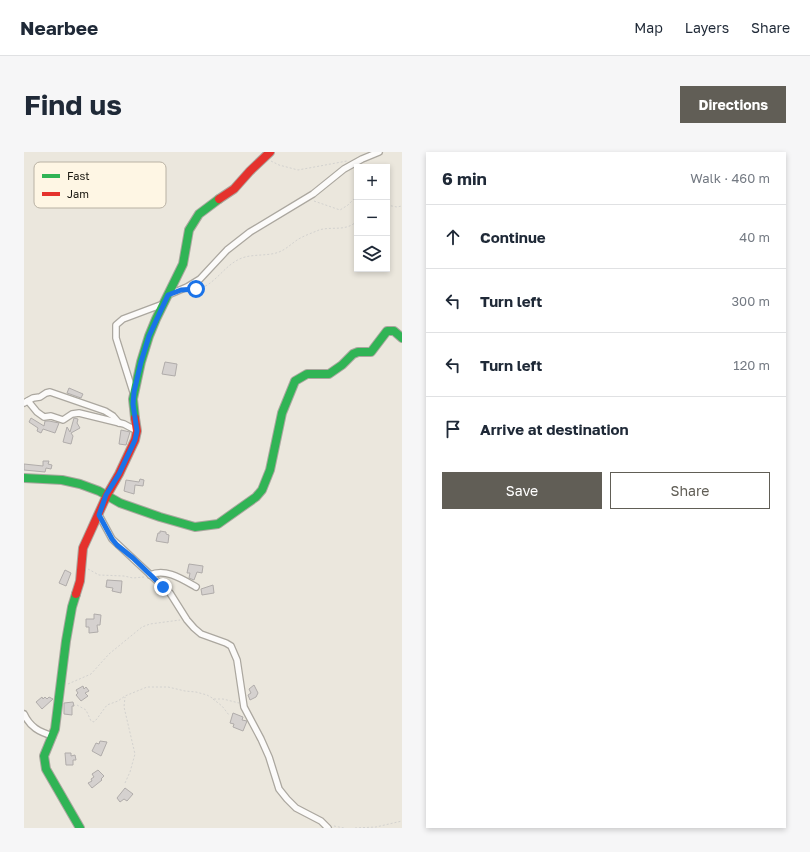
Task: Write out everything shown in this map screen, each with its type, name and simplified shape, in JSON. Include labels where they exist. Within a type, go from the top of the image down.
[{"type":"street","points":[[168,295],[181,290],[200,279],[219,257],[237,241],[306,198],[344,169],[379,152]]},
{"type":"street","points":[[80,828],[57,790],[44,764],[44,756],[45,750],[53,736],[68,627],[80,581],[83,548],[99,515],[106,495],[126,460],[135,440],[137,431],[133,404],[134,392],[141,362],[149,336],[183,264],[190,227],[195,218],[206,207],[234,189],[250,171],[268,155]]},
{"type":"street","points":[[134,392],[116,338],[116,325],[123,320],[163,304]]},
{"type":"street","points":[[24,478],[74,482],[93,488],[120,503],[160,517],[195,527],[210,526],[226,520],[256,498],[266,484],[282,413],[295,381],[307,374],[329,374],[342,365],[353,354],[358,352],[371,352],[386,331],[394,330],[402,338]]},
{"type":"street","points":[[119,423],[113,416],[105,411],[50,392],[26,402],[44,417],[51,416],[63,420],[76,413],[119,423],[137,431]]},
{"type":"street","points":[[99,515],[112,539],[170,594],[186,620],[201,634],[231,646],[237,660],[243,703],[246,712],[269,757],[279,789],[296,808],[322,821],[328,828]]},
{"type":"street","points":[[150,575],[159,572],[167,573],[196,587]]},
{"type":"street","points":[[24,714],[33,728],[53,736]]},
{"type":"path","points":[[268,155],[279,165],[298,170],[350,160]]},
{"type":"path","points":[[306,198],[340,210],[354,199]]},
{"type":"path","points":[[390,206],[402,206]]},
{"type":"path","points":[[193,290],[208,285],[230,264],[240,259],[278,252],[301,238],[319,230],[346,228],[354,223]]},
{"type":"path","points":[[82,567],[99,575],[124,576],[133,578],[140,578],[150,575]]},
{"type":"path","points":[[61,686],[91,674],[109,654],[142,627],[154,623],[186,620]]},
{"type":"path","points":[[77,705],[86,710],[91,721],[94,722],[106,705],[147,687],[155,686],[207,695],[222,706],[229,715]]},
{"type":"path","points":[[125,696],[124,706],[134,744],[134,754],[130,772],[125,784]]},
{"type":"path","points":[[212,698],[243,703]]},
{"type":"path","points":[[354,828],[376,827],[402,821]]},
{"type":"building","points":[[165,362],[177,364],[175,376],[162,374]]},
{"type":"building","points":[[69,388],[83,394],[81,398],[67,393]]},
{"type":"building","points":[[31,418],[44,426],[45,421],[59,423],[55,433],[43,429],[41,433],[37,431],[38,428],[29,422]]},
{"type":"building","points":[[74,418],[78,419],[77,423],[80,428],[71,433],[73,436],[71,444],[63,442],[67,427],[70,432]]},
{"type":"building","points":[[121,430],[130,432],[126,445],[119,444]]},
{"type":"building","points":[[43,461],[49,461],[48,464],[52,465],[51,469],[46,468],[45,472],[24,470],[24,464],[43,466]]},
{"type":"building","points":[[140,479],[144,480],[143,486],[135,485],[134,494],[124,491],[126,480],[139,482]]},
{"type":"building","points":[[160,531],[166,532],[166,534],[169,535],[168,543],[156,541]]},
{"type":"building","points":[[189,564],[203,566],[202,573],[197,572],[194,580],[189,578],[190,573],[187,573]]},
{"type":"building","points":[[65,570],[71,573],[66,586],[59,583]]},
{"type":"building","points":[[107,580],[122,581],[121,593],[112,591],[113,588],[106,587]]},
{"type":"building","points":[[213,585],[214,593],[202,595],[201,589]]},
{"type":"building","points":[[94,614],[101,615],[100,625],[97,625],[98,632],[89,633],[89,627],[86,627],[86,619],[94,619]]},
{"type":"building","points":[[254,685],[258,693],[256,697],[250,700],[248,695],[251,693],[249,689]]},
{"type":"building","points":[[83,686],[84,689],[86,687],[89,691],[85,693],[88,696],[81,701],[76,695],[78,693],[76,690]]},
{"type":"building","points":[[42,697],[43,699],[45,697],[47,699],[49,697],[53,699],[42,709],[36,702]]},
{"type":"building","points":[[73,702],[74,706],[72,706],[72,715],[64,714],[64,703]]},
{"type":"building","points":[[233,713],[243,717],[242,720],[247,721],[243,731],[233,727],[234,724],[230,723]]},
{"type":"building","points":[[100,741],[107,742],[101,756],[92,751],[96,743],[99,744]]},
{"type":"building","points":[[65,753],[71,753],[71,756],[75,755],[76,760],[73,760],[73,765],[66,765]]},
{"type":"building","points":[[98,770],[104,776],[101,779],[102,780],[92,788],[88,783],[92,781],[91,779],[94,777],[92,774]]},
{"type":"building","points":[[125,788],[133,794],[127,801],[124,799],[120,802],[117,798]]},
{"type":"traffic: fast","points":[[135,418],[133,399],[141,362],[156,319],[183,264],[189,230],[199,214],[219,199]]},
{"type":"traffic: fast","points":[[24,478],[62,480],[80,484],[99,491],[120,503],[195,527],[218,524],[256,497],[262,490],[270,470],[282,413],[295,381],[307,374],[329,374],[342,365],[353,354],[358,352],[371,352],[387,331],[394,331],[402,338]]},
{"type":"traffic: fast","points":[[76,594],[72,607],[66,641],[55,729],[44,756],[46,769],[80,828]]},
{"type":"traffic: jam","points":[[219,199],[234,189],[270,152]]},
{"type":"traffic: jam","points":[[76,594],[80,581],[83,548],[107,495],[135,440],[137,431],[135,418]]},
{"type":"route","points":[[163,587],[117,545],[99,518],[99,515],[106,495],[119,474],[135,440],[137,431],[133,404],[134,392],[144,349],[156,319],[168,295],[181,290],[196,289]]}]
